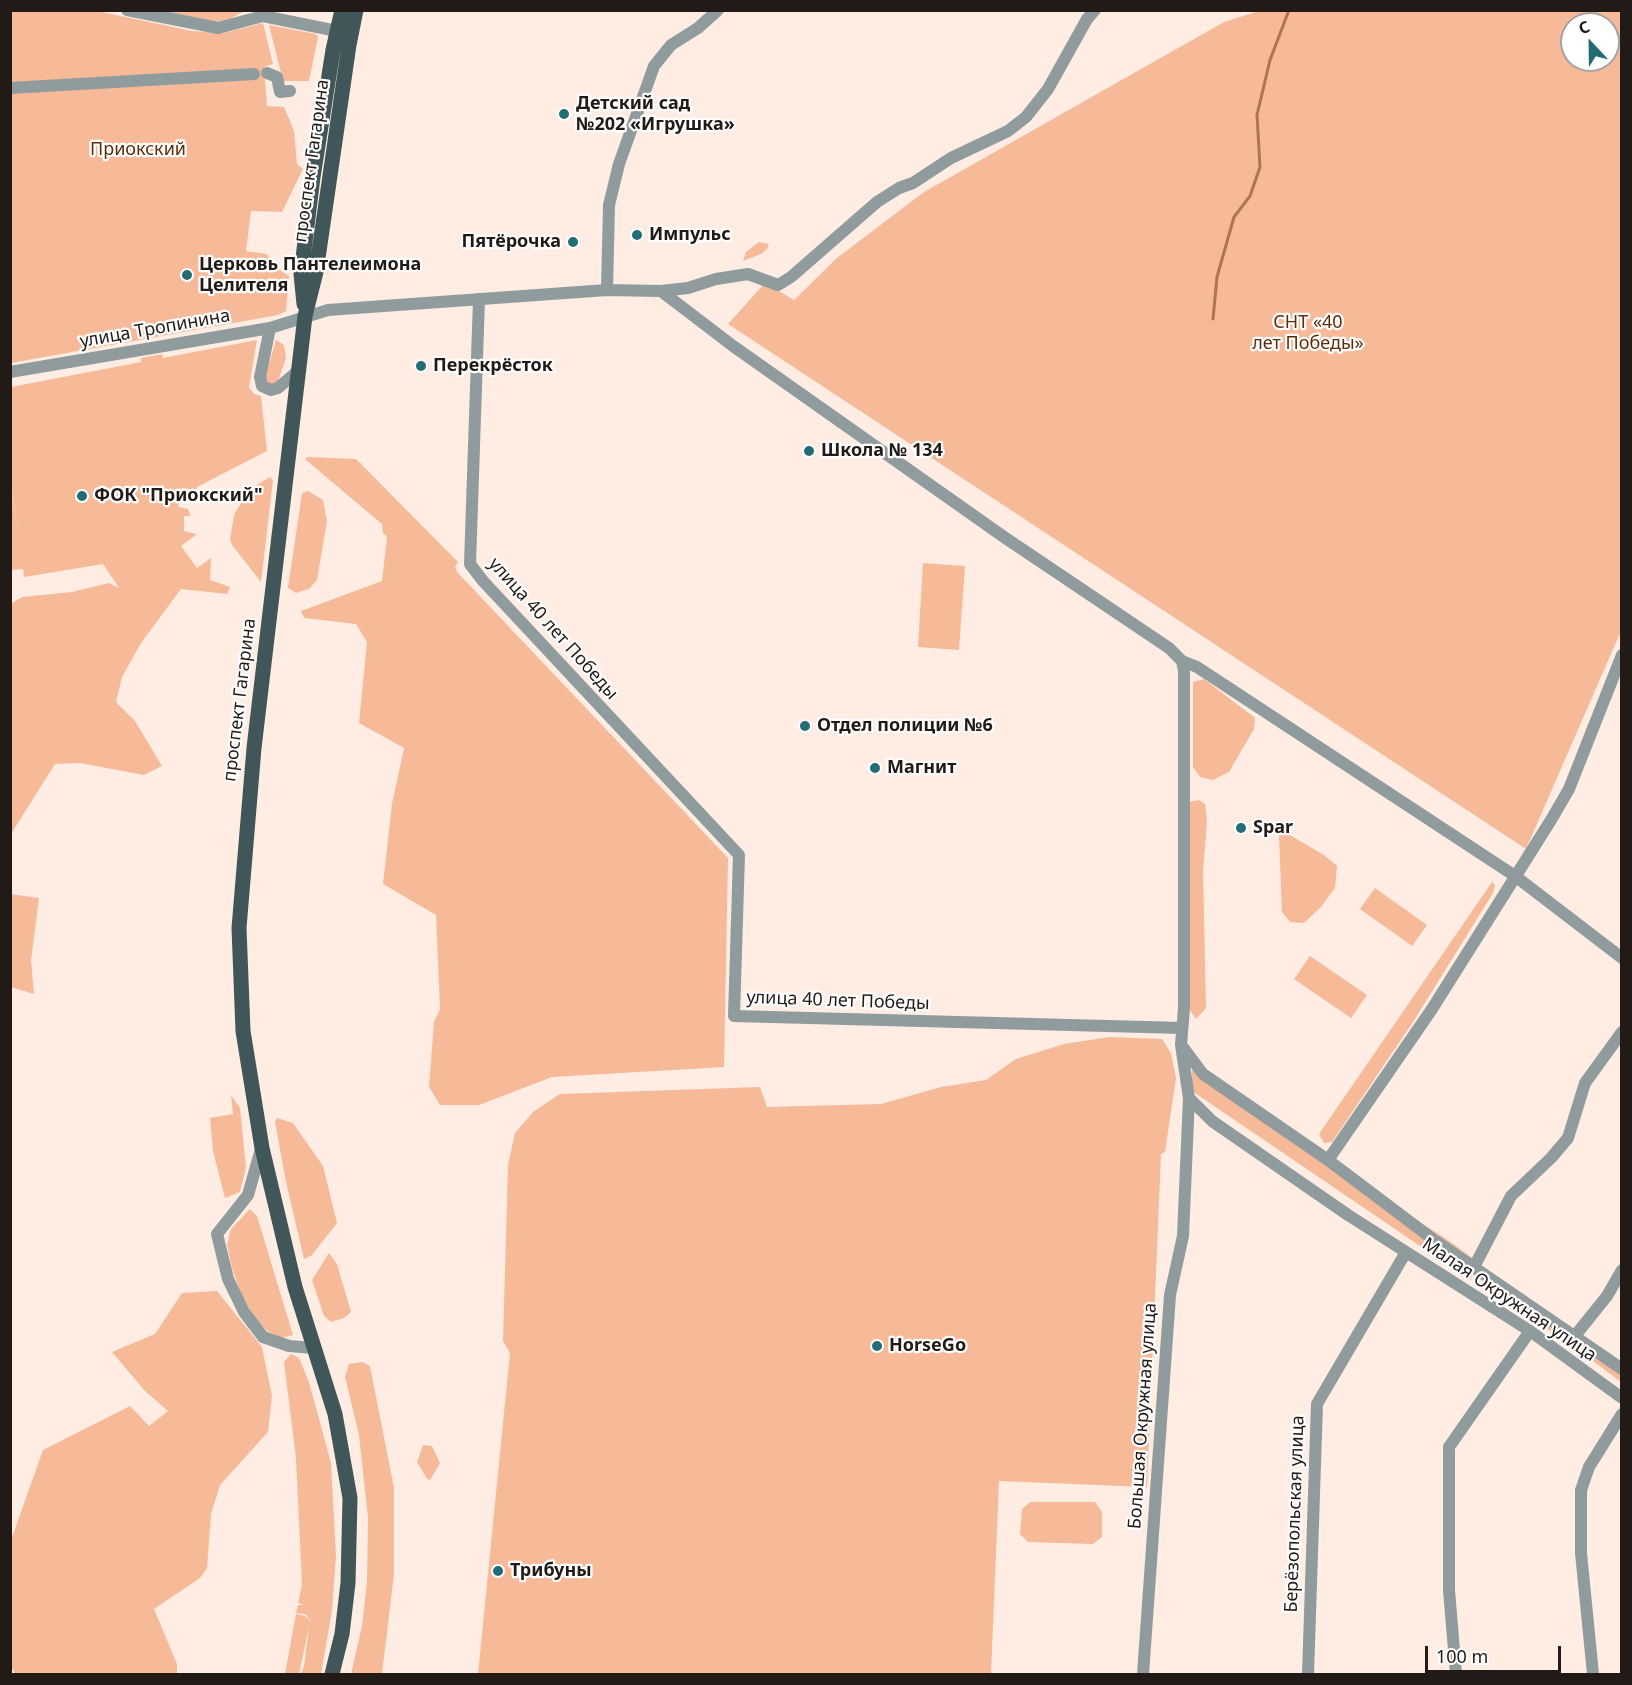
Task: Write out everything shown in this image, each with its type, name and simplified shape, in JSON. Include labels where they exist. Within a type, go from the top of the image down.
[{"type":"main road","name":"проспект Гагарина","points":[[305,316],[301,273],[319,130],[342,10]]},
{"type":"main road","name":"проспект Гагарина","points":[[332,1674],[342,1634],[348,1583],[350,1498],[335,1414],[281,1234],[262,1148],[250,1089],[243,1030],[240,963],[243,864],[254,748],[305,316],[316,272],[356,10]]},
{"type":"street","points":[[127,10],[218,28],[263,16],[337,31]]},
{"type":"street","points":[[607,290],[609,205],[619,164],[654,66],[671,45],[698,28],[718,10]]},
{"type":"street","name":"улица Тропинина","points":[[10,372],[270,328],[305,316],[346,308],[607,290],[661,291],[688,288],[716,279],[748,274],[778,285],[791,277],[877,202],[899,188],[913,183],[951,158],[1008,131],[1026,117],[1048,89],[1087,19],[1095,10]]},
{"type":"street","points":[[10,88],[260,74],[277,77],[280,92],[290,91]]},
{"type":"street","points":[[661,291],[733,346],[1004,537],[1169,648],[1182,661],[1197,668],[1515,876],[1622,958]]},
{"type":"street","name":"улица 40 лет Победы","points":[[479,299],[470,564],[491,590],[739,855],[734,1016],[1182,1028]]},
{"type":"street","points":[[270,328],[260,377],[262,386],[271,390],[278,388],[299,370]]},
{"type":"street","points":[[1328,1160],[1432,1009],[1569,789],[1622,656]]},
{"type":"street","points":[[1182,661],[1184,671],[1182,1028]]},
{"type":"street","name":"Большая Окружная улица","points":[[1143,1674],[1170,1295],[1183,1236],[1184,1161],[1189,1098],[1181,1046],[1182,1028]]},
{"type":"street","points":[[1474,1266],[1510,1196],[1551,1158],[1568,1137],[1585,1083],[1622,1032]]},
{"type":"street","points":[[1181,1046],[1203,1074],[1328,1160],[1434,1240],[1622,1369]]},
{"type":"street","points":[[1189,1098],[1212,1121],[1406,1252]]},
{"type":"street","points":[[262,1148],[248,1195],[217,1234],[228,1280],[244,1312],[263,1336],[289,1346],[314,1348]]},
{"type":"street","name":"Малая Окружная улица","points":[[1406,1252],[1530,1331],[1622,1398]]},
{"type":"street","name":"Берёзопольская улица","points":[[1308,1674],[1317,1404],[1406,1252]]},
{"type":"street","points":[[1574,1337],[1606,1296],[1622,1270]]},
{"type":"street","points":[[1456,1674],[1449,1590],[1449,1447],[1530,1331]]},
{"type":"street","points":[[1593,1674],[1581,1553],[1581,1490],[1589,1467],[1622,1414]]},
{"type":"green space","name":"СНТ «40 лет Победы»","points":[[1262,10],[1621,11],[1621,631],[1526,849],[728,324],[765,283],[794,300],[837,258],[924,192],[1224,22]]},
{"type":"green space","name":"Приокский","points":[[11,11],[97,11],[192,31],[224,33],[263,23],[273,64],[264,67],[267,106],[284,107],[294,131],[297,164],[303,169],[282,212],[251,211],[246,251],[267,254],[275,267],[289,276],[286,311],[278,315],[11,363]]},
{"type":"green space","points":[[149,11],[244,11],[230,19],[215,22]]},
{"type":"green space","points":[[269,25],[316,34],[318,37],[309,81],[283,81]]},
{"type":"green space","points":[[759,242],[769,244],[767,249],[743,261],[746,252]]},
{"type":"green space","points":[[257,340],[249,387],[254,394],[261,396],[267,451],[197,487],[196,490],[182,488],[178,507],[188,509],[190,514],[190,516],[184,516],[184,531],[197,534],[181,546],[197,568],[211,558],[210,580],[230,587],[227,594],[181,589],[141,643],[122,677],[116,702],[135,721],[162,766],[144,775],[80,763],[55,764],[11,834],[11,604],[22,597],[72,592],[109,583],[119,588],[103,564],[24,577],[23,569],[11,570],[11,486],[18,534],[10,475],[11,387],[141,362],[141,358],[162,354],[163,358]]},
{"type":"green space","points":[[276,340],[284,345],[286,358],[277,384],[268,385],[265,378]]},
{"type":"green space","points":[[306,457],[356,459],[458,562],[455,567],[458,573],[728,858],[724,1067],[552,1077],[479,1105],[440,1105],[429,1087],[434,1022],[440,1009],[436,915],[383,884],[392,804],[404,748],[359,723],[367,642],[356,624],[304,618],[301,611],[382,581],[387,537],[383,533],[382,524],[306,460]]},
{"type":"green space","points":[[270,477],[273,480],[261,582],[232,545],[230,539],[234,515],[244,498],[257,485]]},
{"type":"green space","points":[[308,491],[323,500],[327,521],[317,580],[309,589],[296,593],[288,588],[302,493]]},
{"type":"green space","points":[[923,563],[965,566],[959,650],[918,647]]},
{"type":"green space","points":[[1204,679],[1255,718],[1254,729],[1229,772],[1213,780],[1200,777],[1193,767],[1193,682]]},
{"type":"green space","points":[[1199,800],[1205,804],[1207,821],[1203,871],[1206,1008],[1196,1019],[1190,1010],[1189,802]]},
{"type":"green space","points":[[1283,831],[1324,855],[1337,866],[1335,888],[1321,907],[1304,923],[1290,922],[1282,912],[1279,836]]},
{"type":"green space","points":[[1492,882],[1495,885],[1493,893],[1413,1022],[1332,1142],[1324,1143],[1319,1134]]},
{"type":"green space","points":[[1375,888],[1427,925],[1412,946],[1360,909]]},
{"type":"green space","points":[[10,894],[39,898],[31,961],[34,994],[11,987]]},
{"type":"green space","points":[[1310,956],[1367,995],[1351,1018],[1294,979]]},
{"type":"green space","points":[[1110,1037],[1162,1039],[1171,1053],[1176,1078],[1165,1152],[1161,1154],[1147,1487],[999,1481],[991,1674],[478,1674],[510,1353],[503,1341],[508,1165],[515,1133],[533,1112],[560,1094],[760,1087],[767,1107],[881,1104],[941,1087],[986,1080],[1016,1059],[1064,1044]]},
{"type":"green space","points":[[1192,1070],[1323,1162],[1445,1238],[1478,1262],[1470,1280],[1192,1091]]},
{"type":"green space","points":[[231,1095],[240,1108],[246,1167],[240,1192],[225,1198],[213,1151],[210,1118],[233,1114]]},
{"type":"green space","points":[[277,1118],[293,1123],[323,1166],[337,1223],[312,1255],[304,1259],[286,1182],[275,1122]]},
{"type":"green space","points":[[250,1209],[257,1216],[293,1335],[282,1338],[267,1331],[254,1317],[241,1294],[232,1268],[227,1245],[231,1229]]},
{"type":"green space","points":[[329,1253],[337,1264],[351,1312],[344,1318],[331,1322],[324,1316],[312,1280]]},
{"type":"green space","points":[[1491,1274],[1621,1364],[1621,1382],[1569,1343],[1484,1289]]},
{"type":"green space","points":[[217,1291],[262,1347],[272,1396],[268,1432],[220,1485],[211,1514],[207,1568],[200,1578],[154,1609],[177,1664],[177,1674],[15,1674],[10,1664],[11,1540],[43,1450],[130,1406],[149,1426],[168,1411],[145,1391],[112,1352],[155,1334],[182,1293]]},
{"type":"green space","points":[[291,1354],[299,1358],[309,1382],[331,1463],[336,1556],[332,1610],[321,1674],[301,1674],[309,1627],[299,1674],[285,1674],[296,1614],[305,1616],[311,1622],[305,1614],[296,1613],[298,1605],[304,1605],[298,1603],[302,1585],[296,1458],[284,1362]]},
{"type":"green space","points":[[362,1362],[370,1366],[394,1488],[394,1574],[382,1674],[351,1674],[362,1626],[367,1581],[368,1518],[359,1435],[345,1377],[349,1364]]},
{"type":"green space","points":[[423,1445],[432,1446],[440,1463],[430,1480],[427,1479],[417,1462]]},
{"type":"green space","points":[[1030,1502],[1095,1502],[1102,1512],[1102,1537],[1093,1544],[1028,1542],[1020,1534],[1022,1509]]},
{"type":"waterway","points":[[1213,319],[1217,277],[1234,217],[1250,196],[1260,167],[1257,115],[1270,60],[1289,10]]},
{"type":"place","name":"Детский сад №202 «Игрушка»","points":[[564,114]]},
{"type":"place","name":"Импульс","points":[[637,235]]},
{"type":"place","name":"Пятёрочка","points":[[573,242]]},
{"type":"place","name":"Церковь Пантелеимона Целителя","points":[[187,275]]},
{"type":"place","name":"Перекрёсток","points":[[421,366]]},
{"type":"place","name":"Школа № 134","points":[[809,451]]},
{"type":"place","name":"ФОК \"Приокский\"","points":[[82,496]]},
{"type":"place","name":"Отдел полиции №6","points":[[805,726]]},
{"type":"place","name":"Магнит","points":[[875,768]]},
{"type":"place","name":"Spar","points":[[1241,828]]},
{"type":"place","name":"HorseGo","points":[[877,1346]]},
{"type":"place","name":"Трибуны","points":[[498,1571]]}]
